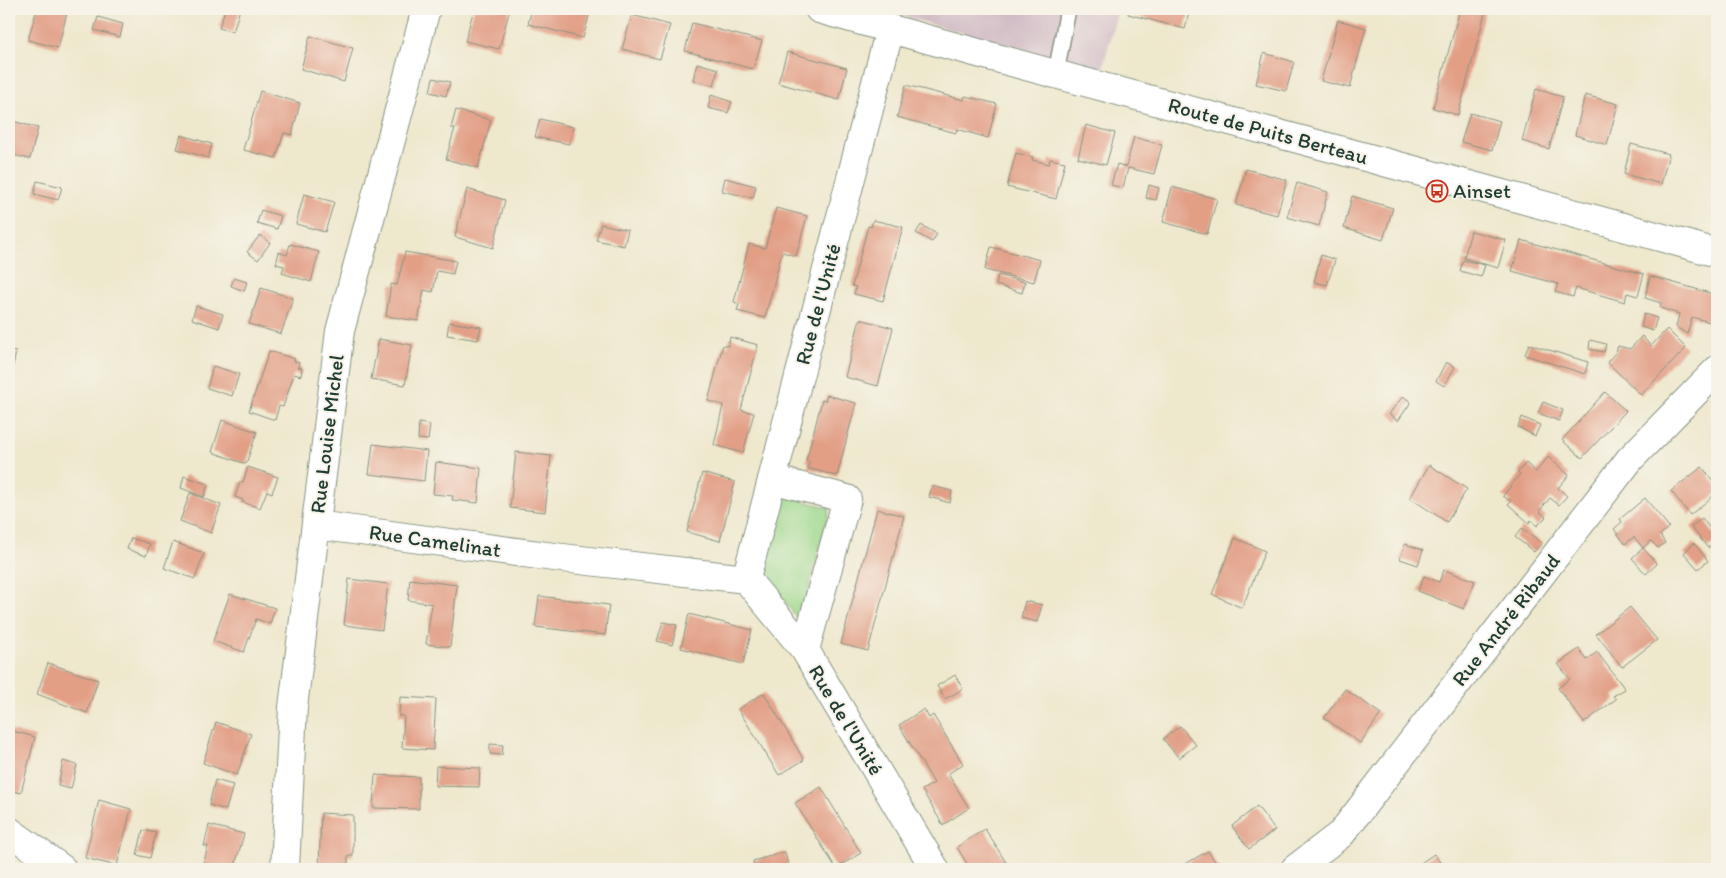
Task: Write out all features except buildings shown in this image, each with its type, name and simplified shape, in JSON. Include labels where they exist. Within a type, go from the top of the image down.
[{"type":"street","name":"Rue Louise Michel","points":[[285,869],[293,707],[340,330],[426,9]]},
{"type":"street","name":"Route de Puits Berteau","points":[[819,9],[1503,193],[1717,253]]},
{"type":"street","name":"Rue de l'Unité","points":[[890,29],[746,579],[805,650],[935,869]]},
{"type":"street","name":"Rue André Ribaud","points":[[1295,869],[1341,834],[1630,459],[1717,370]]},
{"type":"street","points":[[772,479],[847,499],[805,650]]},
{"type":"street","name":"Rue Camelinat","points":[[316,525],[554,557],[746,579]]},
{"type":"street","points":[[9,831],[62,869]]},
{"type":"lane","points":[[1056,74],[1068,9]]},
{"type":"shaded area","points":[[877,9],[1118,9],[1102,71]]},
{"type":"green space","points":[[783,496],[830,508],[800,622],[764,574]]},
{"type":"place","name":"Ainset","points":[[1437,191]]}]
